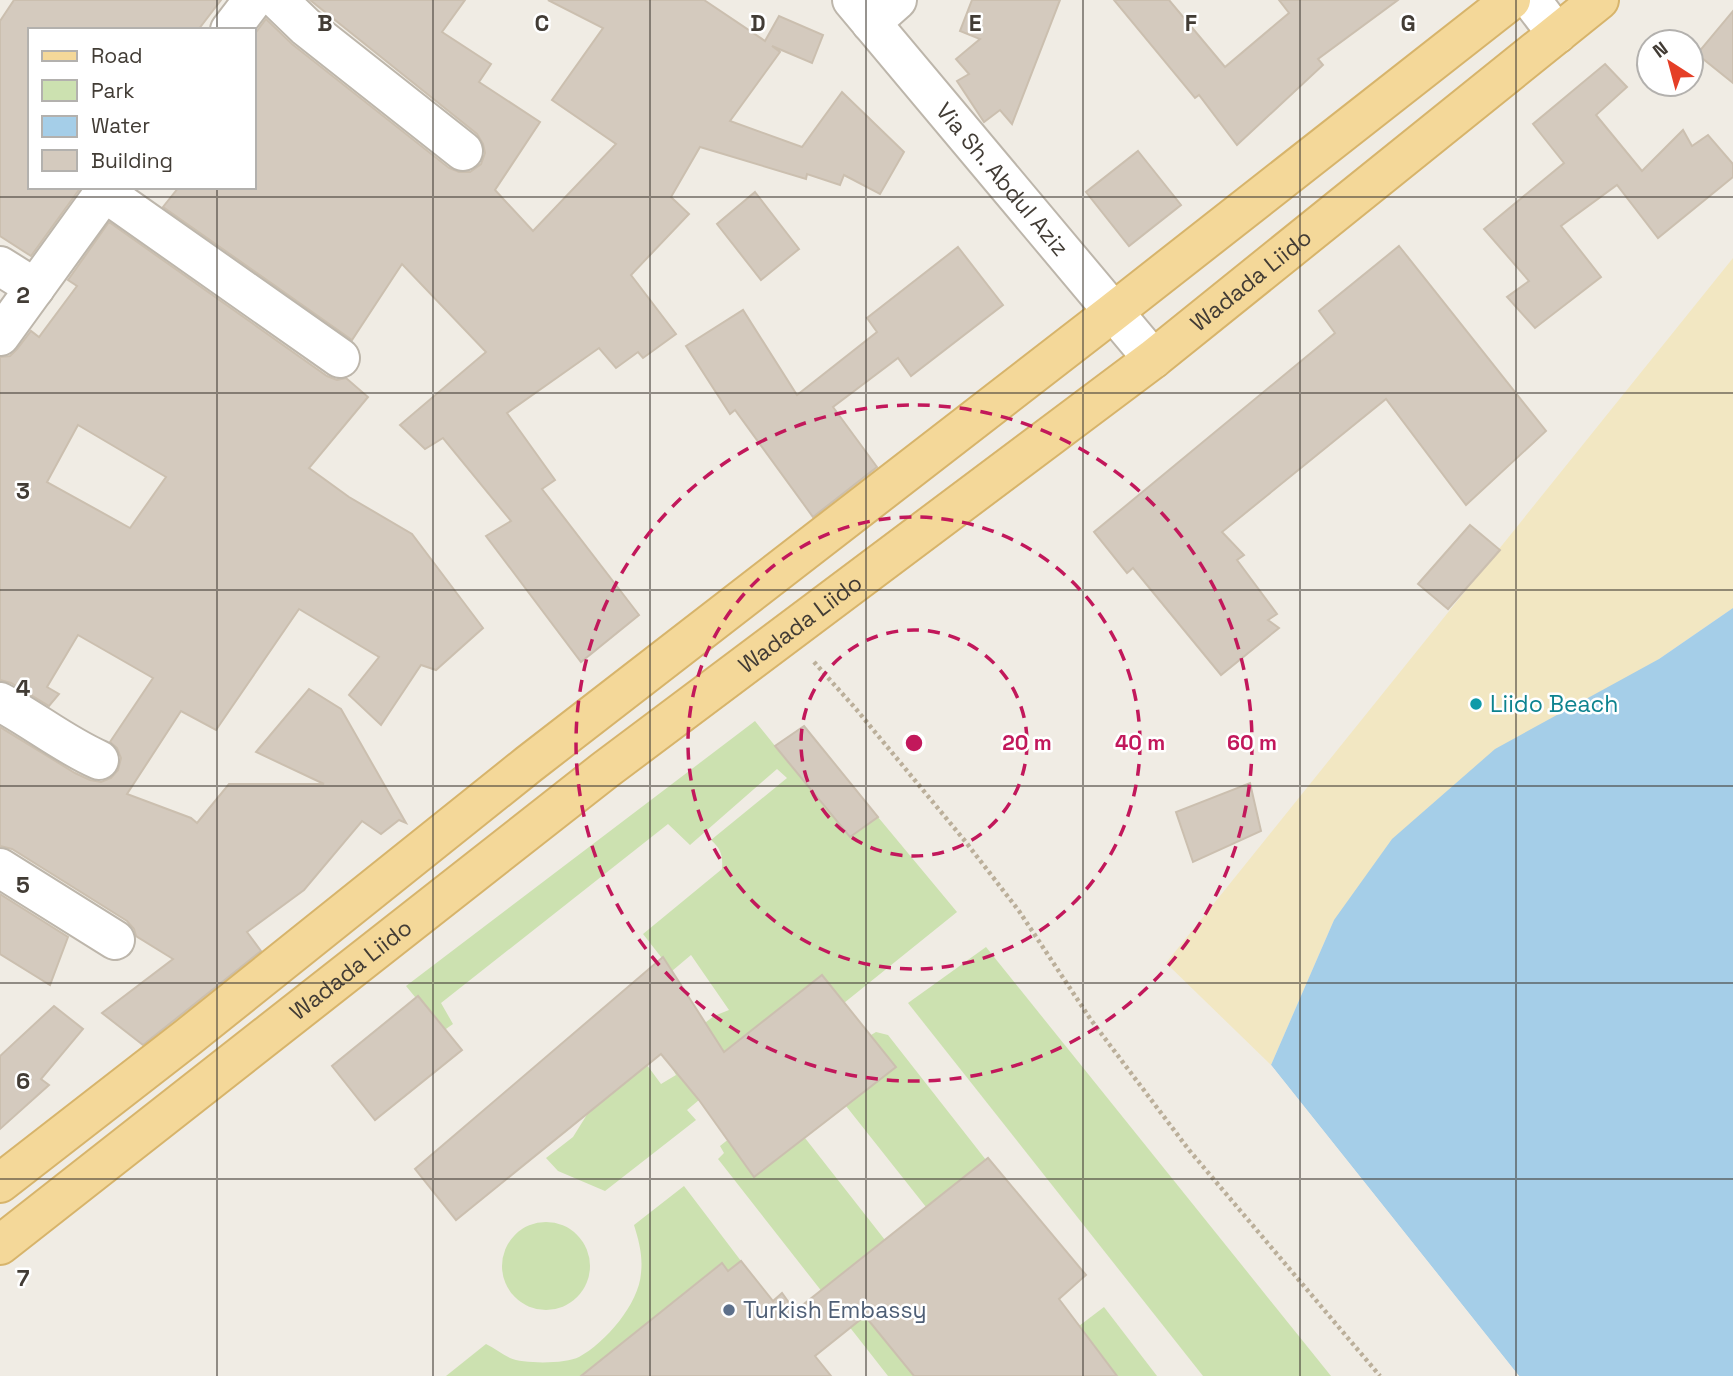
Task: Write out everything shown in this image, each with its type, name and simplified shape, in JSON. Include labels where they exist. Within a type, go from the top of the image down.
[{"type":"main road","name":"Wadada Liido","points":[[0,1183],[540,756],[1511,0]]},
{"type":"main road","name":"Wadada Liido","points":[[0,1245],[606,770],[1153,359],[1599,0]]},
{"type":"street","points":[[232,28],[253,0]]},
{"type":"street","points":[[278,0],[306,27],[463,151]]},
{"type":"street","points":[[1531,0],[1558,34]]},
{"type":"street","name":"Via Sh. Abdul Aziz","points":[[873,8],[1112,313],[1153,359]]},
{"type":"street","points":[[0,337],[106,190],[340,358]]},
{"type":"street","points":[[0,266],[35,288]]},
{"type":"street","points":[[0,702],[99,760]]},
{"type":"street","points":[[0,868],[115,940]]},
{"type":"path","points":[[788,632],[856,709],[965,841],[1019,911],[1091,1020],[1189,1150],[1380,1376]]},
{"type":"green space","points":[[755,721],[826,809],[853,787],[957,912],[844,1003],[822,975],[685,1082],[699,1100],[687,1110],[696,1120],[605,1191],[558,1171],[546,1158],[573,1137],[588,1113],[647,1065],[661,1084],[676,1075],[664,1054],[714,1016],[729,1010],[691,955],[672,971],[643,934],[722,869],[721,853],[711,840],[787,778],[777,769],[690,845],[668,824],[441,1003],[453,1024],[443,1031],[406,986]]},
{"type":"green space","points":[[986,947],[1331,1376],[1203,1376],[908,1003]]},
{"type":"green space","points":[[876,1032],[888,1035],[986,1160],[926,1207],[846,1106],[805,1138],[885,1240],[914,1376],[888,1376],[718,1159],[724,1153],[720,1146],[859,1035],[867,1045],[874,1039],[871,1035]]},
{"type":"green space","points":[[684,1186],[741,1261],[728,1271],[721,1263],[647,1323],[616,1364],[608,1354],[581,1376],[446,1376],[486,1344],[510,1358],[534,1362],[573,1359],[589,1351],[619,1321],[639,1285],[641,1255],[634,1225]]},
{"type":"green space","points":[[546,1222],[571,1229],[583,1241],[590,1266],[583,1291],[571,1303],[546,1310],[521,1303],[509,1291],[502,1266],[509,1241],[521,1229]]},
{"type":"green space","points":[[1104,1307],[1157,1376],[1117,1376],[1079,1326]]},
{"type":"sand","name":"Liido Beach","points":[[1733,258],[1733,608],[1659,659],[1334,920],[1271,1065],[1166,963]]},
{"type":"water","points":[[1733,608],[1733,1376],[1519,1376],[1271,1065],[1334,920],[1392,839],[1495,749],[1659,659]]},
{"type":"pier","points":[[1271,1065],[1519,1376],[1515,1376],[1268,1068]]},
{"type":"building","points":[[14,0],[221,0],[200,28],[28,28],[28,189],[80,189],[31,256],[0,236],[0,21]]},
{"type":"building","points":[[310,0],[465,0],[442,32],[491,64],[479,82],[540,122],[495,190],[533,231],[616,144],[552,100],[603,28],[548,0],[704,0],[765,41],[779,16],[823,35],[812,63],[772,46],[780,52],[730,121],[802,147],[842,92],[904,152],[880,194],[844,175],[840,185],[807,174],[806,179],[700,147],[671,197],[689,214],[631,275],[676,334],[643,358],[638,352],[616,368],[599,348],[507,413],[555,480],[542,489],[639,615],[581,662],[486,536],[511,521],[443,438],[425,449],[400,425],[486,352],[402,264],[352,340],[163,207],[177,189],[256,189],[256,32],[266,19],[292,44],[449,168],[470,172],[481,164],[485,153],[477,134]]},
{"type":"building","points":[[972,0],[1060,0],[1012,124],[1000,110],[984,122],[957,81],[969,74],[956,59],[980,39],[960,31]]},
{"type":"building","points":[[1114,0],[1169,0],[1225,67],[1289,13],[1279,0],[1398,0],[1318,59],[1323,65],[1237,145],[1199,95],[1195,98]]},
{"type":"building","points":[[1733,11],[1733,83],[1705,60],[1705,44]]},
{"type":"building","points":[[1605,64],[1627,87],[1596,115],[1642,171],[1683,130],[1692,146],[1708,135],[1733,164],[1733,177],[1658,238],[1617,185],[1561,226],[1601,277],[1535,328],[1507,297],[1529,281],[1484,229],[1564,163],[1533,124]]},
{"type":"building","points":[[1138,151],[1181,205],[1129,246],[1086,192]]},
{"type":"building","points":[[755,192],[799,249],[761,280],[717,224]]},
{"type":"building","points":[[109,222],[327,376],[337,380],[346,378],[368,397],[309,468],[349,497],[412,534],[483,628],[436,670],[421,665],[381,725],[349,695],[379,657],[299,609],[216,730],[181,711],[127,794],[191,818],[197,823],[229,784],[324,784],[256,752],[309,689],[341,709],[406,823],[399,820],[381,834],[362,821],[304,890],[247,932],[261,951],[143,1045],[102,1013],[173,959],[136,936],[127,921],[12,849],[0,846],[0,727],[75,773],[101,782],[111,778],[118,770],[121,758],[117,748],[110,742],[153,678],[78,635],[47,687],[59,694],[49,706],[11,683],[0,680],[0,357],[10,356],[31,331],[39,337],[77,286],[68,280]],"holes":[[[78,425],[166,477],[130,528],[47,482]]]},
{"type":"building","points":[[1399,246],[1546,431],[1466,505],[1386,399],[1222,532],[1244,555],[1237,560],[1277,614],[1268,620],[1279,628],[1221,675],[1133,568],[1127,573],[1094,532],[1335,333],[1319,311]]},
{"type":"building","points":[[958,247],[1003,305],[911,376],[898,358],[833,407],[877,467],[813,517],[735,410],[730,414],[686,346],[743,310],[797,395],[877,332],[867,318]]},
{"type":"building","points":[[1470,525],[1500,550],[1448,609],[1418,584]]},
{"type":"building","points":[[804,726],[878,817],[850,837],[775,746]]},
{"type":"building","points":[[1250,783],[1261,831],[1193,862],[1176,812]]},
{"type":"building","points":[[0,894],[68,937],[50,985],[0,954]]},
{"type":"building","points":[[663,957],[724,1052],[822,975],[896,1067],[754,1177],[699,1100],[661,1054],[456,1220],[415,1169]]},
{"type":"building","points":[[418,996],[462,1050],[375,1120],[332,1066]]},
{"type":"building","points":[[54,1006],[83,1029],[41,1079],[49,1085],[0,1129],[0,1056]]},
{"type":"building","points":[[988,1158],[1086,1275],[1059,1299],[1117,1376],[914,1376],[865,1316],[815,1356],[831,1376],[581,1376],[722,1263],[728,1271],[741,1261],[773,1301],[782,1293],[795,1311]]},
{"type":"place","name":"Liido Beach","points":[[1476,704]]},
{"type":"place","name":"Turkish Embassy","points":[[729,1310]]}]
